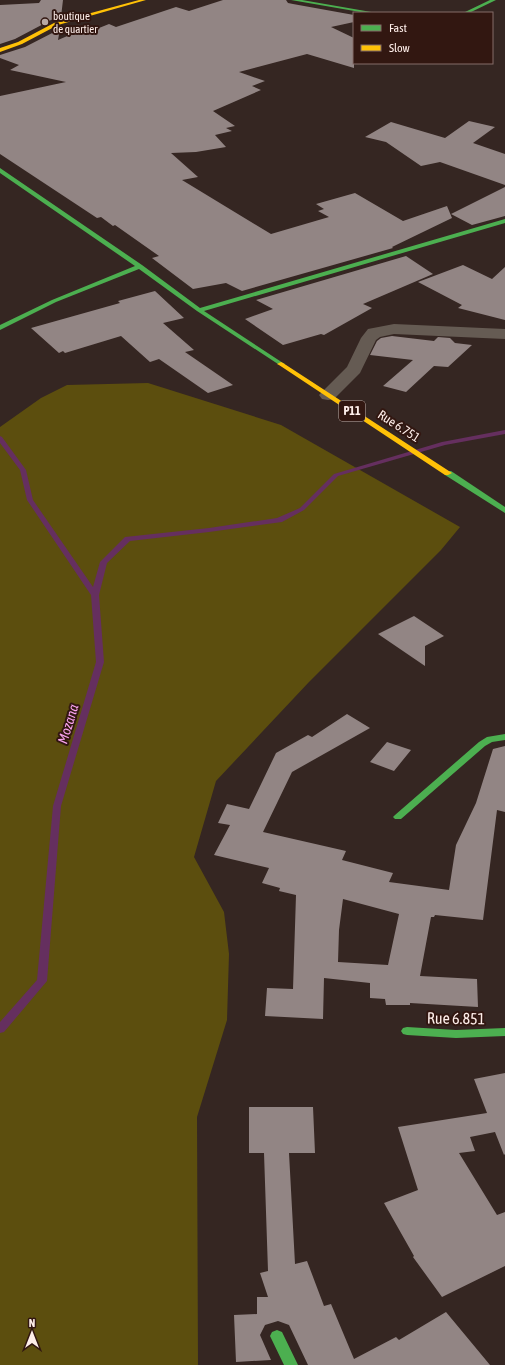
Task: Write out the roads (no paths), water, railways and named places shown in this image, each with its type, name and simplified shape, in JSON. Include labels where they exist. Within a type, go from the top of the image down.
[{"type":"street","points":[[0,50],[20,43],[56,24],[144,0]]},
{"type":"street","points":[[293,0],[369,12]]},
{"type":"street","points":[[467,12],[494,0]]},
{"type":"street","name":"P11","points":[[0,170],[140,266],[199,310]]},
{"type":"street","points":[[199,310],[505,221]]},
{"type":"street","points":[[0,328],[54,301],[140,266]]},
{"type":"street","name":"Rue 6.751","points":[[199,310],[505,511]]},
{"type":"street","points":[[328,395],[354,369],[369,338],[374,333],[394,329],[505,334]]},
{"type":"street","points":[[398,817],[482,744],[490,739],[505,736]]},
{"type":"street","name":"Rue 6.851","points":[[407,1031],[438,1034],[483,1034],[505,1032]]},
{"type":"street","points":[[277,1336],[291,1365]]},
{"type":"waterway","points":[[95,595],[104,562],[128,539],[279,520],[302,509],[336,475],[444,443],[505,432]]},
{"type":"waterway","name":"Mozana","points":[[0,438],[23,470],[30,500],[95,595]]},
{"type":"waterway","name":"Mozana","points":[[0,1029],[42,981],[57,806],[100,662],[95,595]]},
{"type":"place","name":"boutique de quartier","points":[[45,22]]}]
